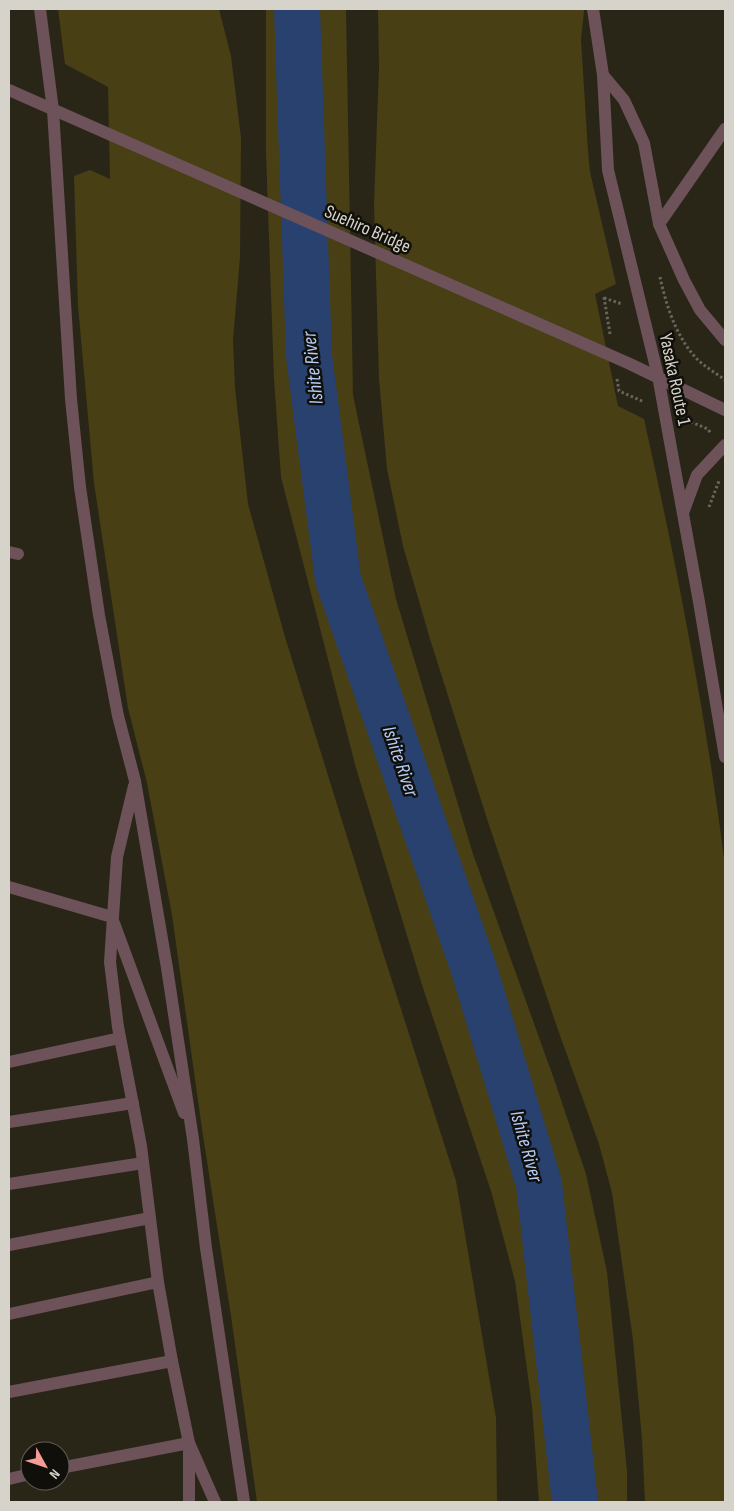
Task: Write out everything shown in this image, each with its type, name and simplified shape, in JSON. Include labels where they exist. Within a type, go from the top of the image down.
[{"type":"street","points":[[40,9],[53,110],[70,399],[80,487],[100,624],[118,716],[135,781],[164,949],[244,1502]]},
{"type":"street","name":"Yasaka Route 1","points":[[593,9],[603,75],[608,170],[658,376],[725,757]]},
{"type":"street","points":[[603,75],[624,100],[644,143],[659,224],[684,280],[700,310],[725,340]]},
{"type":"street","name":"Suehiro Bridge","points":[[9,90],[658,376],[725,410]]},
{"type":"street","points":[[659,224],[725,129]]},
{"type":"street","points":[[683,513],[697,475],[725,445]]},
{"type":"street","points":[[135,781],[117,857],[110,962],[120,1038],[143,1163],[158,1282],[189,1442],[189,1502]]},
{"type":"street","points":[[9,886],[112,917]]},
{"type":"street","points":[[112,917],[193,1139]]},
{"type":"street","points":[[9,1062],[120,1038]]},
{"type":"street","points":[[9,1122],[133,1103]]},
{"type":"street","points":[[9,1184],[143,1163]]},
{"type":"street","points":[[9,1245],[150,1218]]},
{"type":"street","points":[[9,1314],[158,1282]]},
{"type":"street","points":[[9,1392],[172,1361]]},
{"type":"street","points":[[70,1466],[189,1442]]},
{"type":"street","points":[[189,1442],[216,1502]]},
{"type":"path","points":[[709,507],[722,473]]},
{"type":"shaded area","points":[[58,9],[219,9],[231,56],[241,138],[240,257],[233,340],[235,388],[248,504],[285,637],[456,1181],[496,1418],[497,1502],[257,1502],[172,915],[147,783],[128,708],[94,483],[78,306],[74,176],[90,170],[110,179],[108,87],[65,64]]},
{"type":"shaded area","points":[[266,9],[346,9],[353,395],[396,599],[473,854],[586,1174],[607,1272],[627,1471],[627,1502],[539,1502],[532,1406],[515,1281],[491,1191],[423,988],[356,768],[281,477],[274,379],[266,153]]},
{"type":"shaded area","points":[[378,9],[584,9],[581,40],[590,172],[616,284],[595,294],[618,406],[644,419],[690,641],[709,753],[725,866],[725,1502],[645,1502],[642,1439],[633,1340],[612,1193],[599,1144],[557,1027],[488,822],[430,639],[403,546],[387,469],[379,379],[374,205],[379,67]]},
{"type":"waterway","name":"Ishite River","points":[[297,9],[309,356],[338,579],[474,969],[539,1184],[575,1502]]}]
